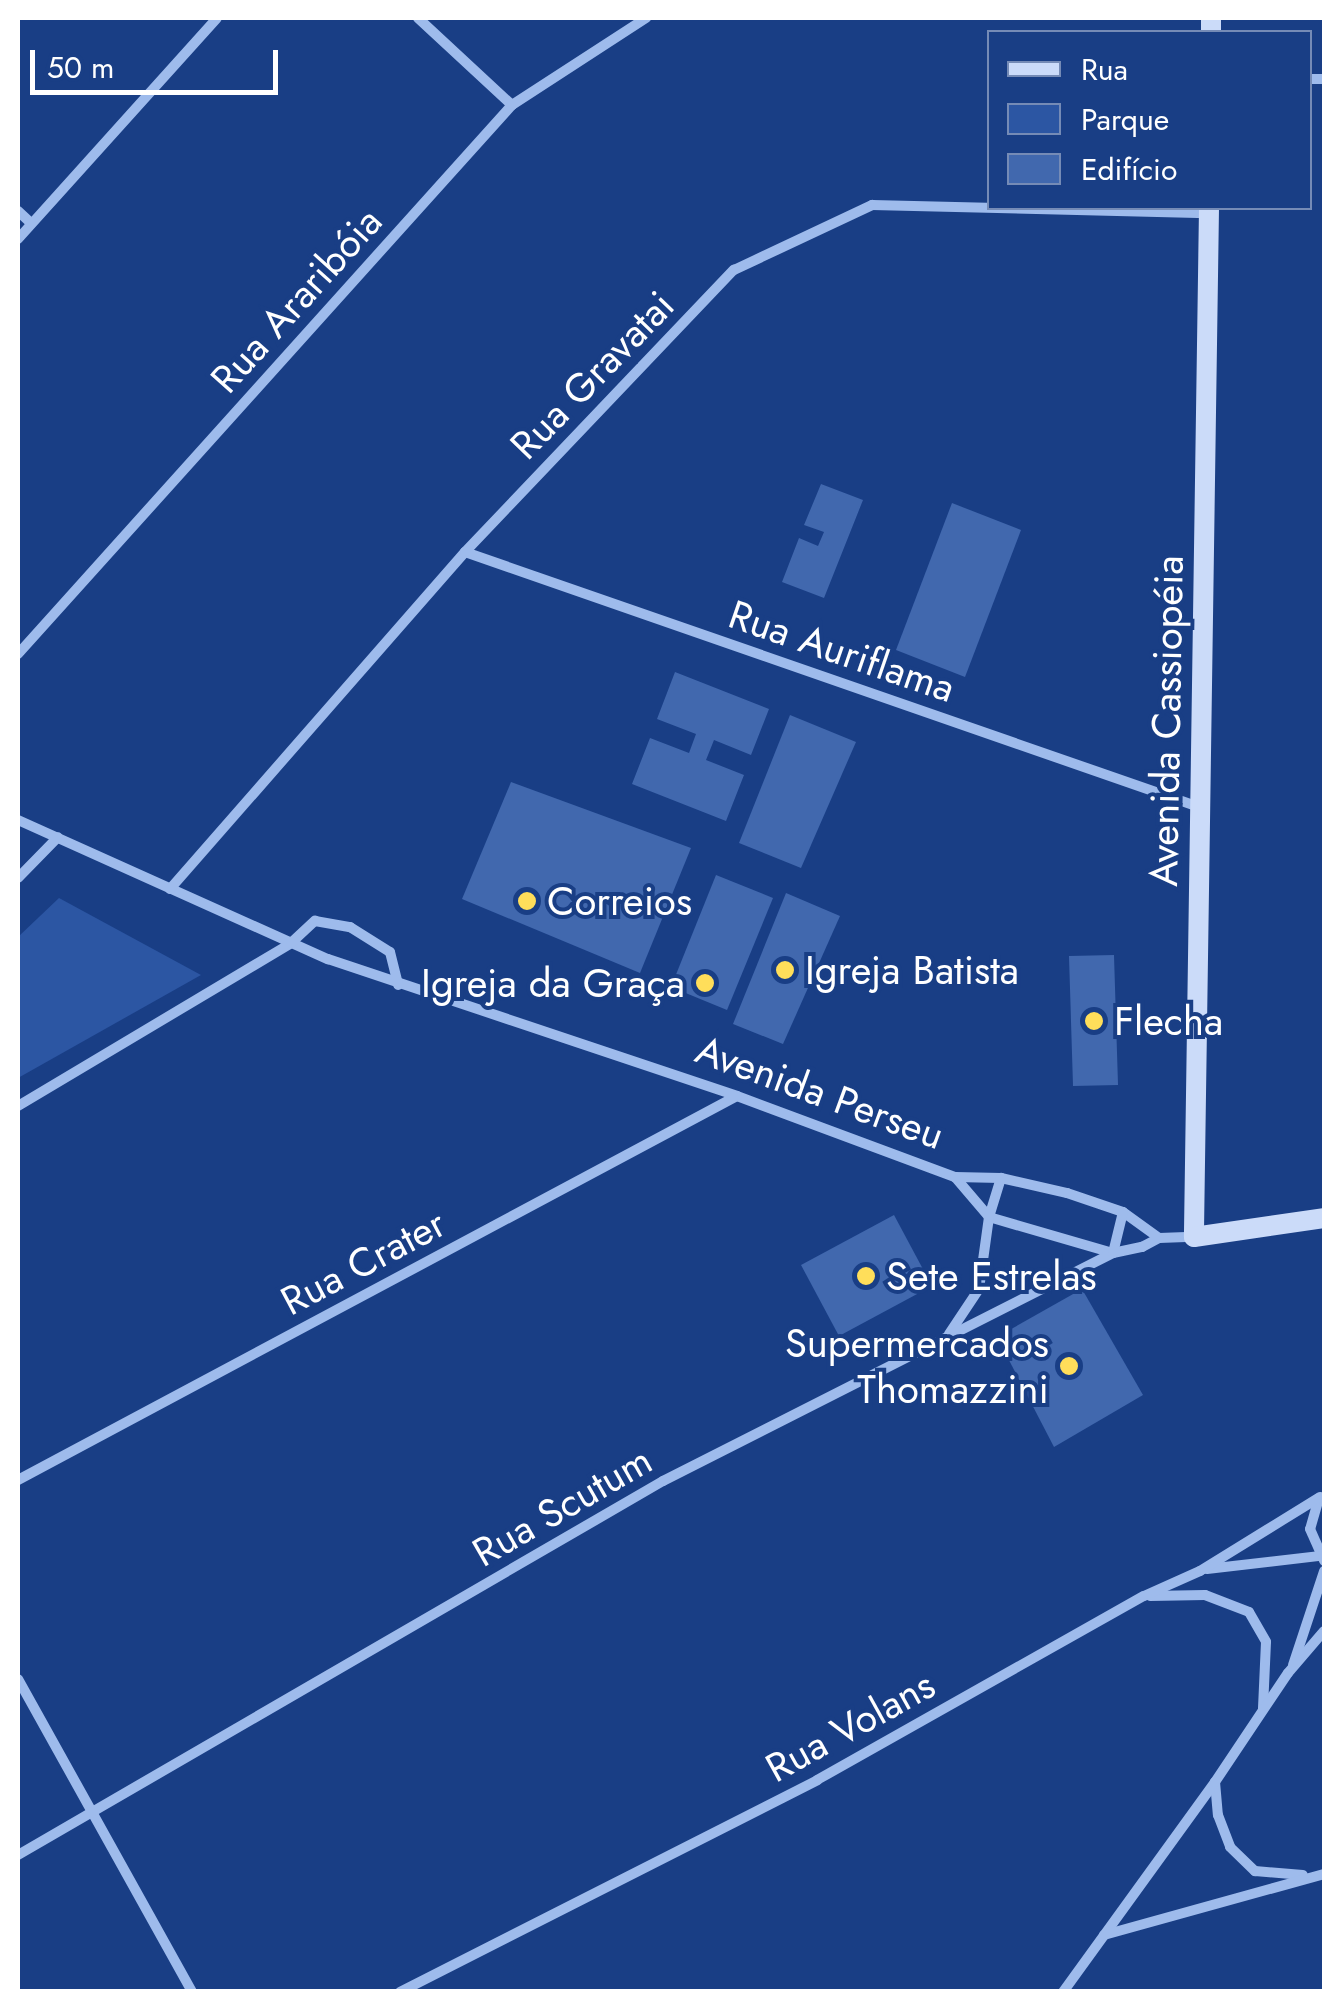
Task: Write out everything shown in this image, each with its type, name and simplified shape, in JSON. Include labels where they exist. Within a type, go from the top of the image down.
[{"type":"street","points":[[18,239],[217,18]]},
{"type":"street","points":[[418,18],[512,105]]},
{"type":"street","name":"Rua Araribóia","points":[[18,654],[512,105],[646,18]]},
{"type":"street","name":"Rua Gravatai","points":[[170,889],[465,552],[734,270],[872,205],[987,207]]},
{"type":"street","name":"Avenida Cassiopéia","points":[[1194,1236],[1209,210]]},
{"type":"street","points":[[18,212],[31,223]]},
{"type":"street","name":"Rua Auriflama","points":[[465,552],[1199,807]]},
{"type":"street","name":"Avenida Perseu","points":[[18,820],[291,943],[398,985],[737,1096],[955,1177],[989,1217]]},
{"type":"street","points":[[18,878],[58,837]]},
{"type":"street","points":[[18,1106],[291,943],[315,921],[350,926],[390,952],[398,985]]},
{"type":"street","name":"Rua Crater","points":[[18,1480],[737,1096]]},
{"type":"street","points":[[955,1177],[1002,1178],[1124,1212],[1159,1238]]},
{"type":"street","points":[[948,1335],[978,1289],[989,1217],[1002,1178]]},
{"type":"street","points":[[1114,1252],[1124,1212]]},
{"type":"street","points":[[989,1217],[1114,1252],[1142,1248],[1159,1238],[1324,1218]]},
{"type":"street","name":"Rua Scutum","points":[[18,1854],[663,1481],[1114,1252]]},
{"type":"street","points":[[1200,1570],[1322,1558],[1310,1529],[1322,1495]]},
{"type":"street","name":"Rua Volans","points":[[400,1992],[817,1780],[1144,1596],[1200,1570],[1322,1495]]},
{"type":"street","points":[[1292,1666],[1324,1571]]},
{"type":"street","points":[[1144,1596],[1205,1595],[1249,1612],[1266,1642],[1262,1710]]},
{"type":"street","points":[[1063,1992],[1215,1782],[1292,1666],[1324,1631]]},
{"type":"street","points":[[18,1680],[192,1992]]},
{"type":"street","points":[[1215,1782],[1218,1815],[1230,1847],[1255,1871],[1319,1875]]},
{"type":"street","points":[[1104,1936],[1319,1875]]},
{"type":"green space","points":[[59,898],[201,975],[18,1078],[18,937]]},
{"type":"building","points":[[821,484],[863,500],[824,598],[782,582],[799,538],[818,546],[824,532],[804,525]]},
{"type":"building","points":[[952,503],[1021,530],[965,677],[896,650]]},
{"type":"building","points":[[675,672],[769,709],[751,755],[714,740],[706,760],[744,775],[726,821],[632,784],[650,738],[689,753],[696,734],[657,719]]},
{"type":"building","points":[[790,715],[856,742],[801,868],[739,843]]},
{"type":"building","points":[[511,782],[691,848],[640,973],[462,899]]},
{"type":"building","points":[[716,875],[773,898],[727,1010],[671,987]]},
{"type":"building","name":"Igreja Batista","points":[[786,893],[840,916],[783,1044],[733,1024]]},
{"type":"building","name":"Flecha","points":[[1114,955],[1118,1085],[1073,1086],[1069,956]]},
{"type":"building","name":"Sete Estrelas","points":[[894,1215],[932,1286],[839,1336],[801,1265]]},
{"type":"building","name":"Supermercados Thomazzini","points":[[1082,1289],[1143,1395],[1054,1447],[997,1337]]},
{"type":"place","name":"Correios","points":[[527,901]]},
{"type":"place","name":"Igreja Batista","points":[[785,970]]},
{"type":"place","name":"Igreja da Graça","points":[[705,983]]},
{"type":"place","name":"Flecha","points":[[1094,1021]]},
{"type":"place","name":"Sete Estrelas","points":[[866,1276]]},
{"type":"place","name":"Supermercados Thomazzini","points":[[1069,1366]]}]
